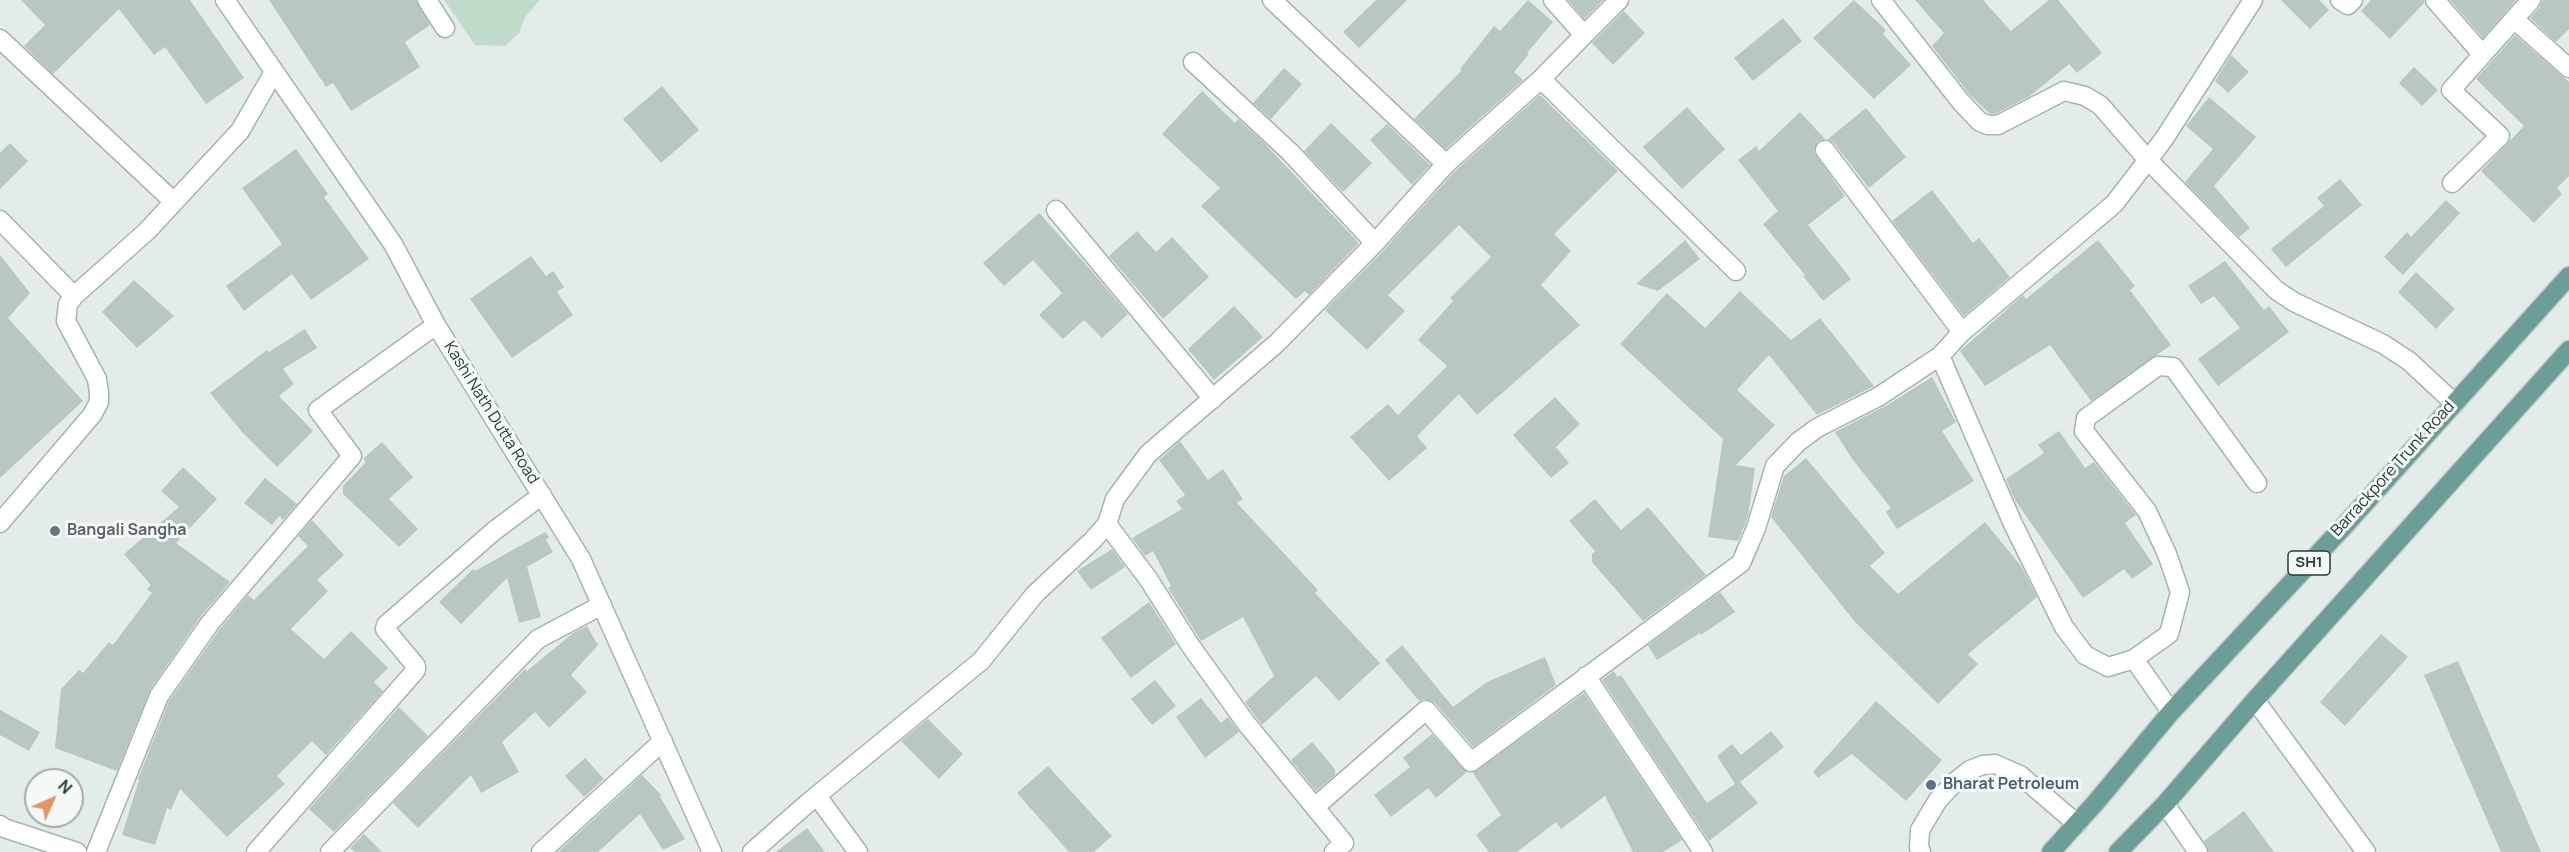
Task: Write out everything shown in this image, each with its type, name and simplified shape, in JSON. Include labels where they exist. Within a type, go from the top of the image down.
[{"type":"main road","name":"Barrackpore Trunk Road","points":[[2051,852],[2171,712],[2346,524],[2453,402],[2569,276]]},
{"type":"main road","points":[[2118,852],[2165,804],[2255,700],[2569,350]]},
{"type":"street","name":"Kashi Nath Dutta Road","points":[[225,0],[393,244],[436,325],[581,559],[712,852]]},
{"type":"street","points":[[427,0],[445,28]]},
{"type":"street","points":[[1272,0],[1446,164]]},
{"type":"street","points":[[1553,0],[1584,35]]},
{"type":"street","points":[[752,852],[981,661],[1035,594],[1107,524],[1115,499],[1148,454],[1277,344],[1375,243],[1446,164],[1541,79],[1618,0]]},
{"type":"street","points":[[1881,0],[1961,102],[1980,122],[1998,125],[2064,91],[2074,92],[2100,105],[2148,160],[2276,290],[2294,303],[2383,344],[2409,361],[2453,402]]},
{"type":"street","points":[[1315,807],[1426,710],[1471,762],[1741,563],[1756,528],[1775,466],[1798,442],[1817,428],[1878,396],[1940,356],[1962,332],[2114,204],[2170,130],[2253,0]]},
{"type":"street","points":[[2340,0],[2348,5],[2353,0]]},
{"type":"street","points":[[2435,0],[2482,54]]},
{"type":"street","points":[[2452,183],[2500,136],[2451,90],[2531,0]]},
{"type":"street","points":[[2515,20],[2569,68]]},
{"type":"street","points":[[0,39],[174,202]]},
{"type":"street","points":[[1193,62],[1290,152],[1375,243]]},
{"type":"street","points":[[0,523],[92,416],[99,402],[97,379],[66,321],[65,313],[74,296],[147,231],[240,131],[274,72]]},
{"type":"street","points":[[1541,79],[1736,271]]},
{"type":"street","points":[[1825,150],[1962,332]]},
{"type":"street","points":[[1056,210],[1213,399]]},
{"type":"street","points":[[0,220],[74,296]]},
{"type":"street","points":[[96,852],[159,696],[210,623],[351,456],[318,410],[436,325]]},
{"type":"street","points":[[1940,356],[2013,524],[2064,627],[2085,655],[2108,667],[2134,659],[2169,634],[2180,592],[2167,554],[2147,511],[2084,430],[2086,418],[2158,366],[2173,367],[2257,483]]},
{"type":"street","points":[[256,852],[416,670],[416,666],[385,629],[386,625],[494,531],[542,495]]},
{"type":"street","points":[[1107,524],[1149,580],[1190,645],[1246,723],[1315,807],[1343,849]]},
{"type":"street","points":[[330,852],[538,639],[602,604]]},
{"type":"street","points":[[2134,659],[2171,712]]},
{"type":"street","points":[[1586,676],[1698,851]]},
{"type":"street","points":[[2255,700],[2366,852]]},
{"type":"street","points":[[541,852],[663,741]]},
{"type":"street","points":[[1921,852],[1920,830],[1938,800],[1954,782],[1970,770],[1983,765],[1995,764],[2020,775],[2077,824]]},
{"type":"street","points":[[817,796],[858,852]]},
{"type":"street","points":[[2165,804],[2198,852]]},
{"type":"street","points":[[0,825],[3,828],[77,852]]},
{"type":"green space","points":[[444,0],[540,0],[525,17],[519,33],[505,46],[475,45]]},
{"type":"building","points":[[21,0],[190,0],[244,78],[206,104],[165,47],[154,55],[119,9],[53,74],[24,46],[45,25]]},
{"type":"building","points":[[269,0],[416,0],[430,25],[405,42],[420,67],[351,111],[333,83],[326,87]]},
{"type":"building","points":[[1376,0],[1407,0],[1359,48],[1343,32]]},
{"type":"building","points":[[1528,0],[1553,22],[1514,72],[1523,80],[1446,149],[1414,119],[1462,70],[1460,69],[1494,26],[1500,31]]},
{"type":"building","points":[[1568,0],[1603,0],[1584,19]]},
{"type":"building","points":[[1854,0],[1886,30],[1883,34],[1911,65],[1874,99],[1813,38]]},
{"type":"building","points":[[1915,0],[1983,0],[2011,31],[2049,0],[2058,0],[2102,53],[2077,73],[2069,64],[2030,96],[1995,114],[1990,114],[1970,95],[1932,46],[1944,33]]},
{"type":"building","points":[[2281,0],[2319,0],[2329,10],[2310,29]]},
{"type":"building","points":[[2371,0],[2424,0],[2424,3],[2390,39],[2361,11]]},
{"type":"building","points":[[2450,0],[2516,0],[2483,38]]},
{"type":"building","points":[[2542,0],[2569,0],[2569,29],[2556,42],[2530,18],[2540,7]]},
{"type":"building","points":[[1624,11],[1645,33],[1613,65],[1592,43]]},
{"type":"building","points":[[1783,18],[1802,41],[1753,81],[1734,58]]},
{"type":"building","points":[[2515,35],[2569,82],[2569,176],[2557,188],[2562,194],[2534,223],[2481,171],[2524,126],[2476,79]]},
{"type":"building","points":[[2231,55],[2249,72],[2228,93],[2215,81]]},
{"type":"building","points":[[2414,67],[2438,90],[2422,106],[2399,83]]},
{"type":"building","points":[[1284,68],[1302,84],[1271,119],[1253,103]]},
{"type":"building","points":[[662,86],[699,130],[661,163],[623,119]]},
{"type":"building","points":[[1202,91],[1235,123],[1238,119],[1263,142],[1359,243],[1309,295],[1305,291],[1296,299],[1201,206],[1220,188],[1162,134]]},
{"type":"building","points":[[1540,95],[1618,171],[1554,234],[1571,251],[1541,285],[1580,325],[1477,415],[1459,394],[1417,436],[1427,448],[1389,481],[1350,437],[1388,404],[1398,415],[1447,366],[1418,340],[1453,301],[1450,298],[1491,257],[1459,225],[1388,295],[1405,311],[1367,350],[1325,310],[1383,251],[1454,172]]},
{"type":"building","points":[[2209,97],[2256,137],[2214,186],[2250,228],[2239,237],[2185,182],[2213,149],[2186,126]]},
{"type":"building","points":[[1687,107],[1725,149],[1682,189],[1643,147]]},
{"type":"building","points":[[1866,108],[1906,157],[1869,188],[1834,143],[1828,139]]},
{"type":"building","points":[[1800,112],[1825,139],[1818,141],[1814,152],[1845,196],[1808,225],[1851,279],[1823,301],[1763,224],[1778,211],[1738,160],[1756,146],[1759,151]]},
{"type":"building","points":[[1331,123],[1372,163],[1343,192],[1304,151]]},
{"type":"building","points":[[1387,124],[1430,165],[1412,185],[1370,140]]},
{"type":"building","points":[[10,143],[28,161],[0,189],[0,153]]},
{"type":"building","points":[[296,149],[328,194],[324,197],[369,259],[311,300],[292,274],[244,311],[226,286],[282,244],[242,188]]},
{"type":"building","points":[[2340,179],[2362,205],[2286,267],[2271,249],[2324,206],[2317,198]]},
{"type":"building","points":[[1932,190],[1973,243],[1979,238],[2010,277],[1964,316],[1892,221]]},
{"type":"building","points":[[2446,200],[2460,213],[2403,275],[2384,257],[2407,232],[2411,237]]},
{"type":"building","points":[[1039,213],[1128,314],[1102,338],[1084,320],[1063,339],[1039,315],[1062,293],[1033,260],[1004,286],[983,263]]},
{"type":"building","points":[[1137,231],[1156,252],[1172,237],[1209,277],[1163,319],[1109,256]]},
{"type":"building","points":[[1685,240],[1700,259],[1658,291],[1636,284]]},
{"type":"building","points":[[2098,240],[2135,286],[2130,290],[2171,345],[2091,401],[2050,345],[1985,386],[1960,351],[2023,295],[2026,299]]},
{"type":"building","points":[[0,255],[30,293],[8,318],[83,401],[0,478]]},
{"type":"building","points":[[531,256],[546,276],[553,271],[564,287],[557,292],[573,315],[512,358],[470,299]]},
{"type":"building","points":[[2225,261],[2264,310],[2269,306],[2289,332],[2218,386],[2198,359],[2240,328],[2214,296],[2201,304],[2188,286]]},
{"type":"building","points":[[2416,272],[2455,309],[2436,329],[2398,292]]},
{"type":"building","points":[[134,280],[174,316],[137,348],[102,312]]},
{"type":"building","points":[[1740,291],[1791,340],[1820,318],[1874,386],[1817,415],[1769,355],[1737,390],[1775,425],[1736,465],[1755,468],[1748,517],[1738,541],[1708,537],[1723,439],[1620,344],[1667,293],[1705,328]]},
{"type":"building","points":[[1234,306],[1263,337],[1214,380],[1188,349]]},
{"type":"building","points":[[305,329],[317,348],[283,369],[294,384],[279,396],[313,431],[277,467],[242,432],[210,393],[267,350],[269,352]]},
{"type":"building","points":[[1932,377],[1956,422],[1942,431],[1974,481],[1897,529],[1886,512],[1891,508],[1853,460],[1835,432],[1889,404]]},
{"type":"building","points":[[1555,397],[1580,424],[1556,447],[1569,463],[1551,478],[1513,435]]},
{"type":"building","points":[[2059,431],[2085,468],[2094,462],[2136,515],[2125,523],[2153,564],[2132,579],[2124,569],[2083,598],[2015,500],[2006,479],[2044,453],[2038,445]]},
{"type":"building","points":[[1180,441],[1208,480],[1223,469],[1243,499],[1237,503],[1318,590],[1315,593],[1380,663],[1339,701],[1316,676],[1262,725],[1245,702],[1274,676],[1243,617],[1201,641],[1168,588],[1171,586],[1153,551],[1145,556],[1132,538],[1182,509],[1176,501],[1185,495],[1159,460]]},
{"type":"building","points":[[382,442],[413,477],[389,499],[418,529],[399,547],[343,494],[343,486],[366,462],[363,459]]},
{"type":"building","points":[[1806,458],[1885,553],[1870,566],[1898,594],[1985,522],[2021,566],[2037,597],[1968,654],[1978,664],[1938,704],[1855,622],[1771,517],[1784,476]]},
{"type":"building","points":[[183,467],[217,499],[176,543],[230,582],[201,616],[150,690],[117,771],[55,748],[61,689],[79,670],[83,673],[109,642],[113,645],[152,593],[147,589],[151,585],[124,554],[179,507],[161,491]]},
{"type":"building","points":[[265,478],[297,504],[283,520],[279,516],[272,525],[244,503]]},
{"type":"building","points":[[1595,499],[1621,530],[1648,507],[1706,575],[1643,621],[1592,562],[1592,554],[1595,551],[1569,521]]},
{"type":"building","points":[[312,520],[344,555],[317,580],[328,591],[291,629],[324,659],[351,631],[388,668],[374,682],[383,691],[326,755],[312,741],[277,776],[285,784],[227,837],[180,789],[171,810],[167,808],[155,845],[122,835],[138,779],[169,701],[219,630],[248,595],[254,600],[308,546],[298,536]]},
{"type":"building","points":[[545,532],[549,537],[546,540],[553,552],[527,567],[541,617],[519,623],[507,578],[461,624],[439,602],[473,569],[475,571]]},
{"type":"building","points":[[1112,549],[1125,567],[1091,590],[1077,571]]},
{"type":"building","points":[[1720,592],[1735,612],[1657,660],[1648,645]]},
{"type":"building","points":[[1149,602],[1176,644],[1131,678],[1101,638]]},
{"type":"building","points":[[587,626],[598,645],[571,675],[587,692],[549,728],[535,712],[502,742],[519,772],[481,793],[471,775],[418,828],[393,803],[525,669],[527,671],[573,633]]},
{"type":"building","points":[[2381,634],[2408,657],[2345,726],[2320,702]]},
{"type":"building","points":[[1402,645],[1453,707],[1487,682],[1545,657],[1556,685],[1473,747],[1434,702],[1424,699],[1419,701],[1385,660]]},
{"type":"building","points":[[2458,661],[2541,852],[2501,852],[2424,675]]},
{"type":"building","points":[[1614,671],[1617,677],[1621,675],[1707,803],[1735,784],[1717,756],[1732,744],[1741,755],[1771,731],[1784,747],[1740,782],[1758,803],[1709,841],[1602,680]]},
{"type":"building","points":[[1155,680],[1176,706],[1152,725],[1131,699]]},
{"type":"building","points":[[1584,693],[1682,840],[1663,852],[1633,852],[1605,796],[1561,829],[1556,822],[1517,852],[1489,852],[1476,835],[1501,815],[1473,773]]},
{"type":"building","points":[[1201,698],[1221,723],[1228,717],[1239,732],[1205,758],[1176,717]]},
{"type":"building","points":[[1876,701],[1942,760],[1906,801],[1852,754],[1818,778],[1813,772]]},
{"type":"building","points":[[399,707],[428,736],[334,832],[309,809]]},
{"type":"building","points":[[0,710],[40,732],[29,751],[0,735]]},
{"type":"building","points":[[928,719],[963,754],[939,779],[901,741]]},
{"type":"building","points":[[1432,734],[1467,772],[1436,798],[1428,788],[1391,817],[1374,795],[1410,767],[1403,758]]},
{"type":"building","points":[[1312,742],[1335,769],[1335,775],[1316,791],[1291,760]]},
{"type":"building","points":[[585,758],[604,779],[584,797],[565,776]]},
{"type":"building","points":[[1048,766],[1112,836],[1094,852],[1069,852],[1017,793]]},
{"type":"building","points":[[642,775],[661,795],[660,797],[685,839],[663,850],[640,814],[598,852],[558,852]]},
{"type":"building","points":[[2244,811],[2274,852],[2209,852],[2204,841]]},
{"type":"building","points":[[807,828],[825,852],[776,852]]},
{"type":"building","points":[[364,834],[382,852],[355,852],[350,848]]},
{"type":"place","name":"Bangali Sangha","points":[[55,531]]},
{"type":"place","name":"Bharat Petroleum","points":[[1931,785]]}]
